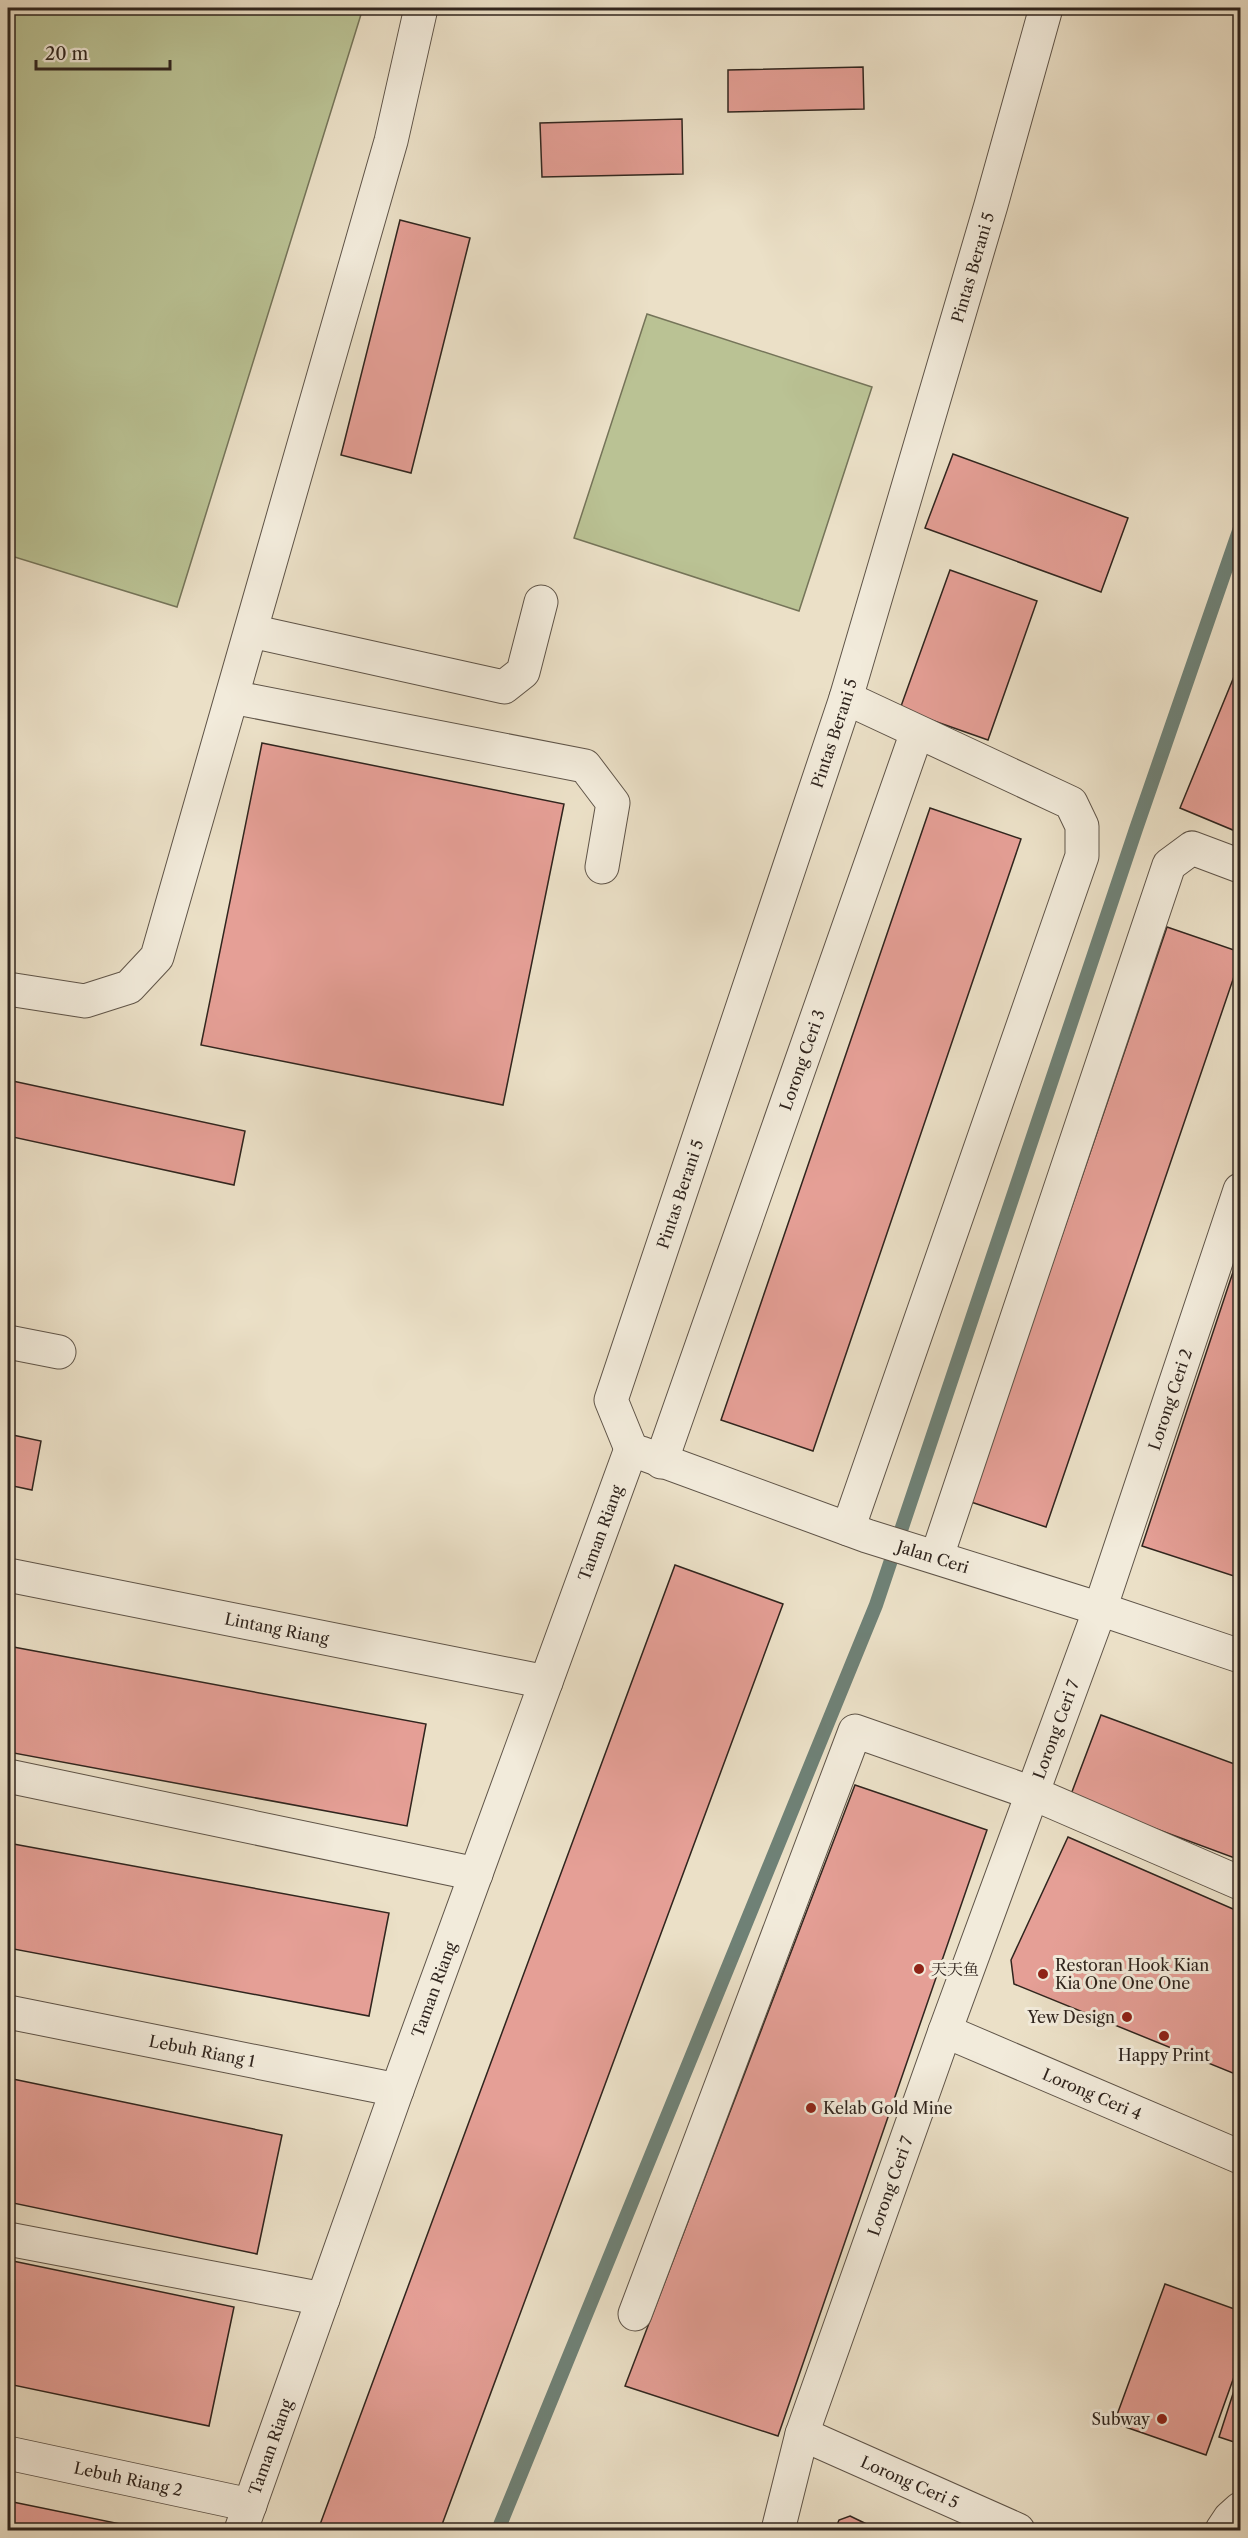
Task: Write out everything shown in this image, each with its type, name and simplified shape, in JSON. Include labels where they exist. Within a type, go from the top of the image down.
[{"type":"street","points":[[8,989],[85,1001],[129,987],[157,957],[392,141],[421,8]]},
{"type":"street","name":"Pintas Berani 5","points":[[631,1449],[611,1400],[846,698],[991,205],[1046,8]]},
{"type":"street","points":[[251,631],[504,687],[523,672],[541,602]]},
{"type":"street","points":[[232,697],[585,766],[613,803],[602,867]]},
{"type":"street","points":[[846,698],[1071,803],[1083,826],[1082,856],[858,1533]]},
{"type":"street","name":"Lorong Ceri 3","points":[[661,1462],[916,732]]},
{"type":"street","points":[[928,1553],[1170,865],[1192,848],[1240,866]]},
{"type":"street","name":"Lorong Ceri 2","points":[[1100,1609],[1240,1190]]},
{"type":"street","points":[[8,1342],[59,1352]]},
{"type":"street","name":"Jalan Ceri","points":[[631,1449],[858,1533],[928,1553],[1240,1656]]},
{"type":"street","name":"Taman Riang","points":[[245,2518],[397,2090],[631,1449]]},
{"type":"street","name":"Lintang Riang","points":[[8,1575],[546,1682]]},
{"type":"street","name":"Lorong Ceri 7","points":[[778,2530],[802,2434],[945,2031],[1100,1609]]},
{"type":"street","points":[[635,2314],[855,1731],[1032,1793],[1240,1883]]},
{"type":"street","points":[[8,1776],[476,1874]]},
{"type":"street","name":"Lebuh Riang 1","points":[[8,2012],[397,2090]]},
{"type":"street","name":"Lorong Ceri 4","points":[[945,2031],[1240,2157]]},
{"type":"street","points":[[8,2239],[323,2299]]},
{"type":"street","name":"Lorong Ceri 5","points":[[802,2434],[1018,2530]]},
{"type":"street","name":"Lebuh Riang 2","points":[[8,2453],[245,2518]]},
{"type":"street","points":[[1222,2530],[1240,2509]]},
{"type":"green space","points":[[8,8],[363,8],[177,607],[8,555]]},
{"type":"green space","points":[[647,314],[872,387],[799,611],[574,538]]},
{"type":"building","points":[[863,67],[864,109],[728,112],[728,70]]},
{"type":"building","points":[[682,119],[683,174],[542,177],[540,123]]},
{"type":"building","points":[[400,220],[470,238],[411,473],[341,455]]},
{"type":"building","points":[[953,454],[1128,518],[1101,592],[925,528]]},
{"type":"building","points":[[950,570],[1037,601],[988,740],[900,709]]},
{"type":"building","points":[[1240,662],[1240,833],[1180,808]]},
{"type":"building","points":[[262,743],[564,804],[503,1105],[201,1045]]},
{"type":"building","points":[[930,808],[1021,839],[813,1451],[721,1420]]},
{"type":"building","points":[[1167,927],[1240,952],[1240,959],[1046,1527],[971,1502]]},
{"type":"building","points":[[8,1080],[245,1131],[234,1185],[8,1136]]},
{"type":"building","points":[[1240,1251],[1240,1578],[1142,1546]]},
{"type":"building","points":[[8,1434],[41,1441],[32,1490],[8,1485]]},
{"type":"building","points":[[675,1565],[783,1604],[440,2530],[318,2530]]},
{"type":"building","points":[[8,1646],[426,1724],[407,1826],[8,1752]]},
{"type":"building","points":[[1101,1715],[1240,1766],[1240,1860],[1070,1797]]},
{"type":"building","name":"Kelab Gold Mine","points":[[855,1785],[987,1830],[778,2436],[625,2386]]},
{"type":"building","points":[[1068,1837],[1240,1912],[1240,2076],[1014,1984],[1011,1960]]},
{"type":"building","points":[[8,1843],[389,1913],[369,2016],[8,1948]]},
{"type":"building","points":[[8,2078],[282,2135],[257,2254],[8,2202]]},
{"type":"building","points":[[8,2260],[234,2307],[209,2426],[8,2384]]},
{"type":"building","points":[[1165,2284],[1240,2311],[1240,2360],[1206,2455],[1114,2423]]},
{"type":"building","points":[[1240,2372],[1240,2444],[1219,2437]]},
{"type":"building","points":[[8,2501],[145,2529],[145,2530],[8,2530]]},
{"type":"building","points":[[850,2516],[879,2530],[835,2530],[839,2520]]},
{"type":"waterway","points":[[498,2530],[876,1605],[1136,829],[1240,528]]},
{"type":"place","name":"天天鱼","points":[[919,1969]]},
{"type":"place","name":"Restoran Hook Kian Kia One One One","points":[[1043,1974]]},
{"type":"place","name":"Yew Design","points":[[1127,2017]]},
{"type":"place","name":"Happy Print","points":[[1164,2036]]},
{"type":"place","name":"Kelab Gold Mine","points":[[811,2108]]},
{"type":"place","name":"Subway","points":[[1162,2419]]}]
